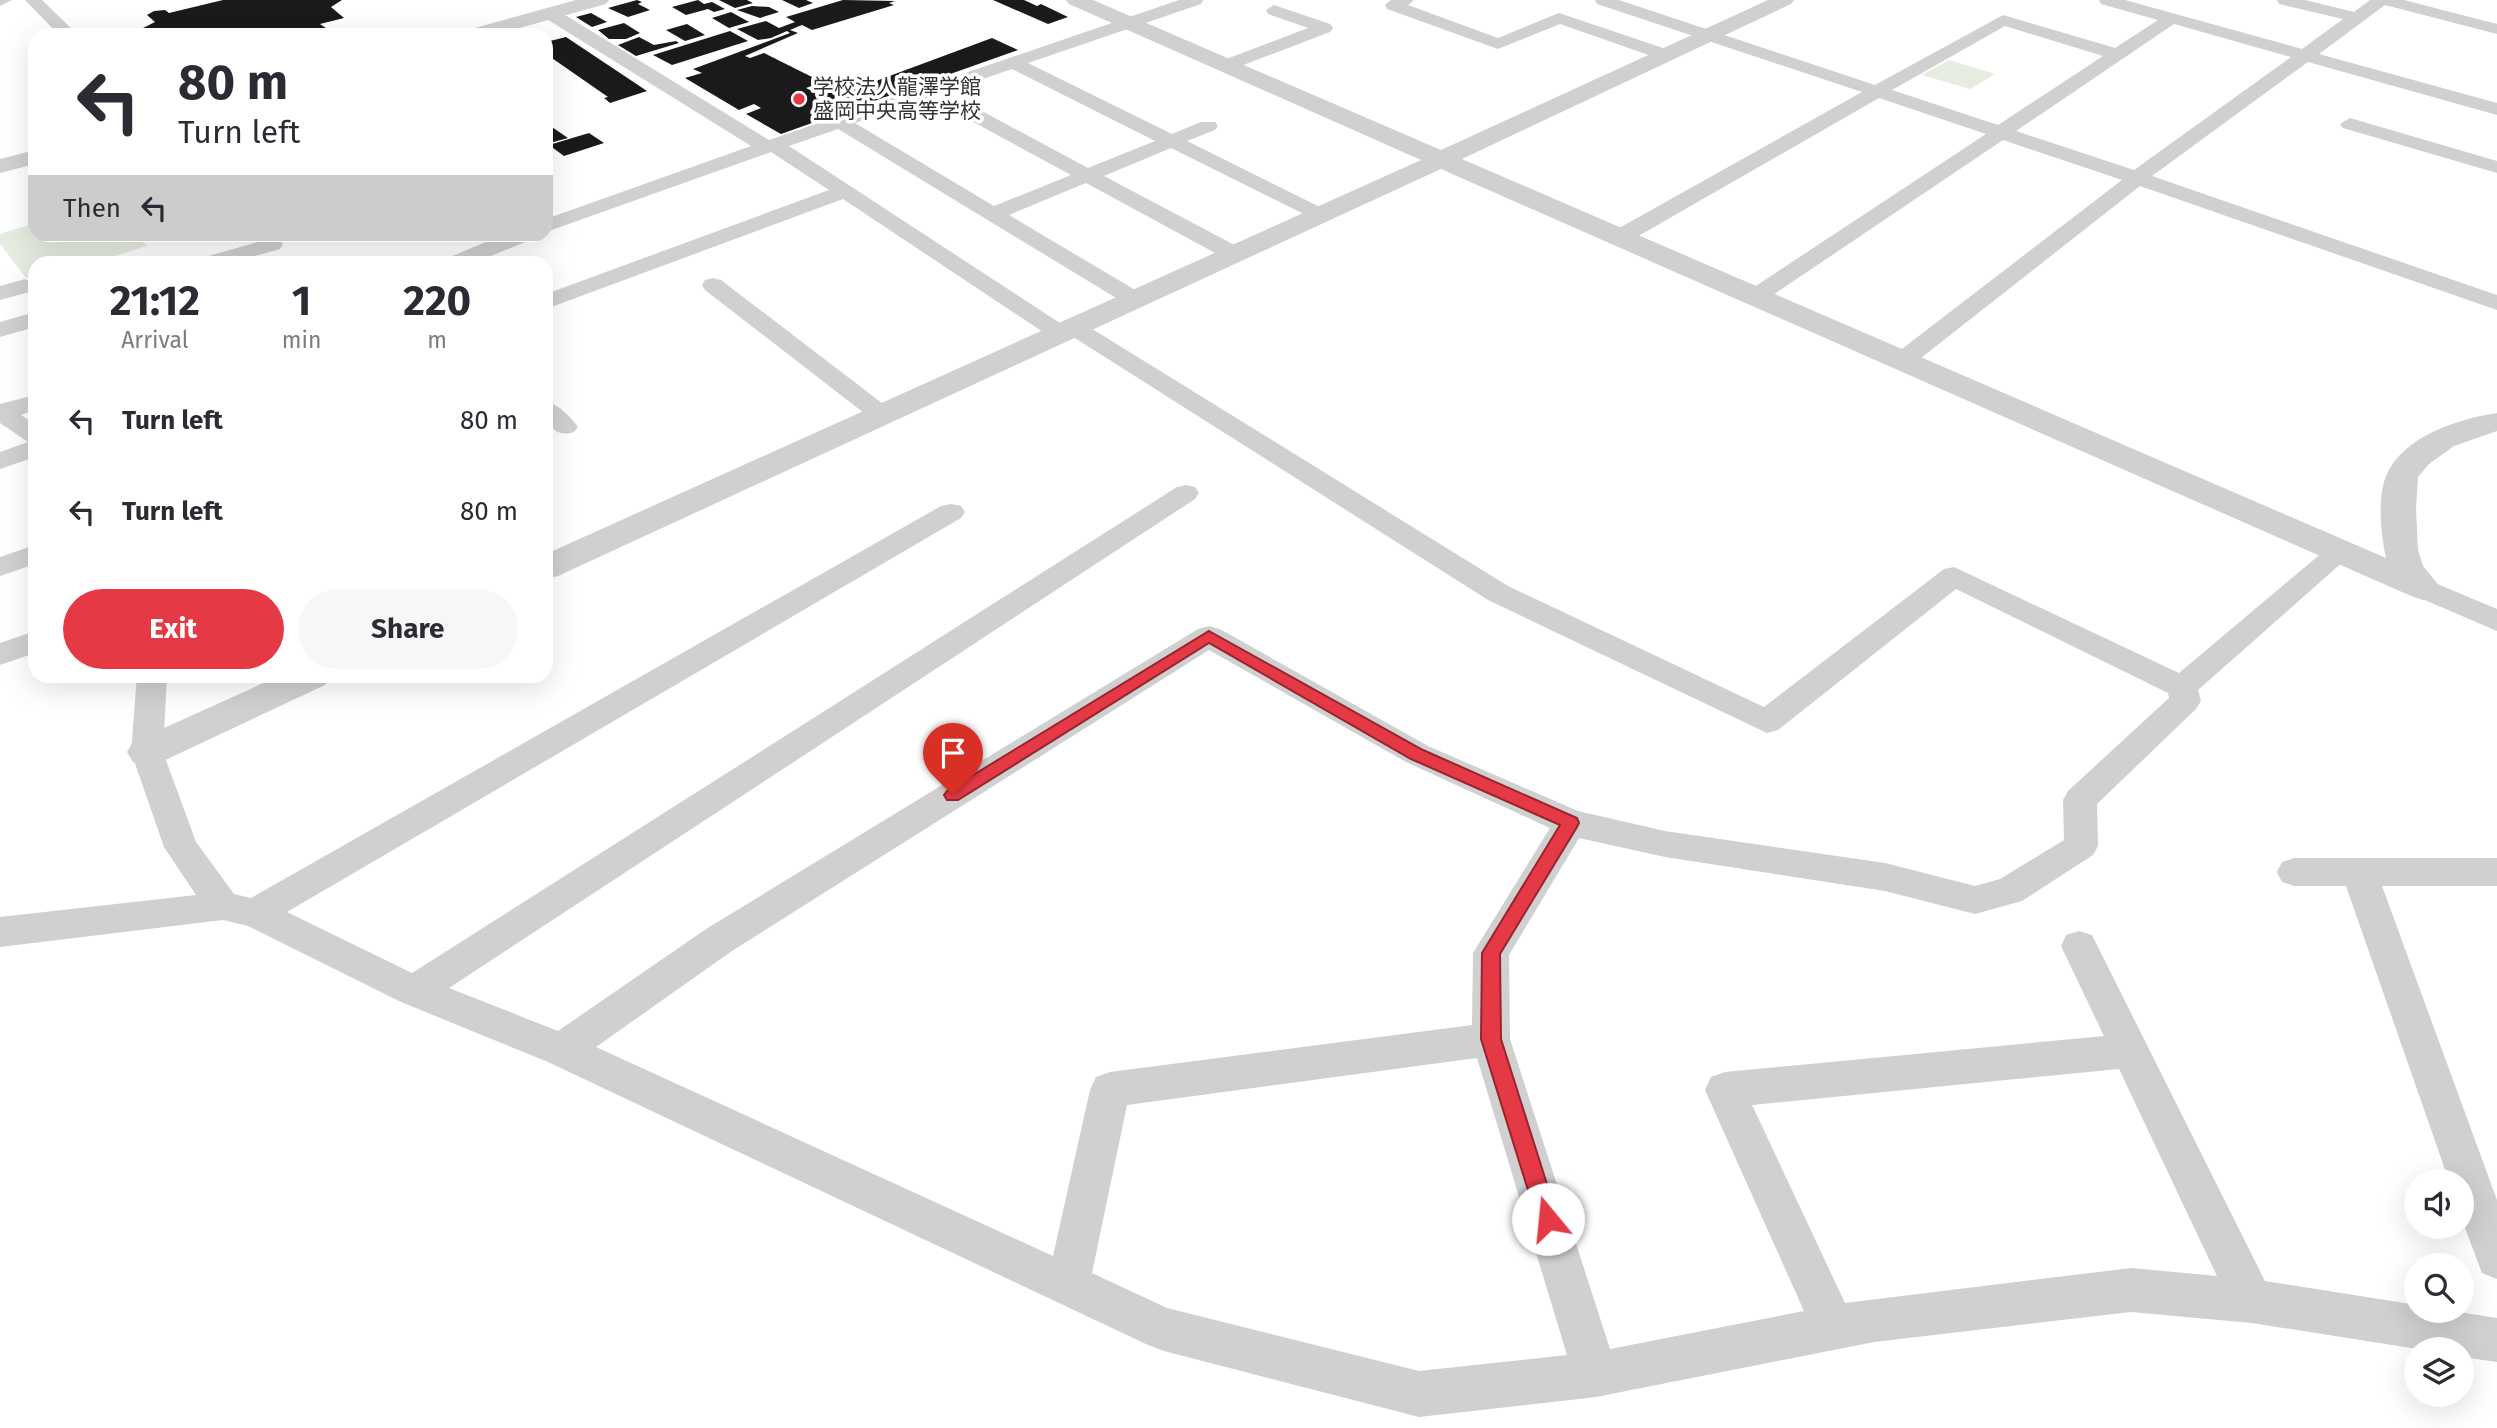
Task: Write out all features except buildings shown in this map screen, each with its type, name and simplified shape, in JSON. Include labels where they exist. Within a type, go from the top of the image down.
[{"type":"street","points":[[33,0],[62,28]]},
{"type":"street","points":[[492,28],[552,8],[598,0]]},
{"type":"street","points":[[1076,0],[2497,621]]},
{"type":"street","points":[[553,224],[1195,0]]},
{"type":"street","points":[[1406,0],[1393,5],[1498,44],[1559,18],[1663,54]]},
{"type":"street","points":[[1603,0],[1878,90],[2497,303]]},
{"type":"street","points":[[553,565],[1444,160],[1663,54],[1784,0]]},
{"type":"street","points":[[2107,0],[2489,107],[2497,89]]},
{"type":"street","points":[[2286,0],[2358,18]]},
{"type":"street","points":[[1903,360],[2137,178],[2382,0],[2497,29]]},
{"type":"street","points":[[552,8],[843,192],[1498,593],[1768,722],[1954,576],[2182,687]]},
{"type":"street","points":[[1227,65],[1324,28],[1274,10]]},
{"type":"street","points":[[1756,296],[2172,18]]},
{"type":"street","points":[[1620,237],[2003,20],[2119,55]]},
{"type":"street","points":[[1014,63],[1321,215]]},
{"type":"street","points":[[973,114],[1236,255]]},
{"type":"street","points":[[842,123],[1134,299]]},
{"type":"street","points":[[2350,124],[2497,167]]},
{"type":"street","points":[[992,214],[1208,126]]},
{"type":"street","points":[[0,166],[28,159]]},
{"type":"street","points":[[553,299],[843,192]]},
{"type":"street","points":[[227,256],[260,242]]},
{"type":"street","points":[[270,242],[285,256]]},
{"type":"street","points":[[471,256],[501,242]]},
{"type":"street","points":[[713,285],[882,415]]},
{"type":"street","points":[[0,293],[25,286]]},
{"type":"street","points":[[0,330],[28,321]]},
{"type":"street","points":[[1,412],[28,404]]},
{"type":"street","points":[[1,412],[28,431]]},
{"type":"street","points":[[553,416],[565,427]]},
{"type":"street","points":[[2423,588],[2404,566],[2399,532],[2402,476],[2429,446],[2486,423],[2497,422]]},
{"type":"street","points":[[0,461],[28,451]]},
{"type":"street","points":[[414,991],[1186,493]]},
{"type":"street","points":[[0,932],[239,909],[951,512]]},
{"type":"street","points":[[2182,687],[2340,552]]},
{"type":"street","points":[[0,567],[28,557]]},
{"type":"street","points":[[562,1050],[719,940],[1209,636],[1417,754],[1571,823],[1665,844],[1885,877],[1975,900],[2010,891],[2081,846],[2080,800],[2185,701],[2182,687]]},
{"type":"street","points":[[0,655],[28,643]]},
{"type":"street","points":[[152,683],[147,752],[181,847],[239,909],[414,991],[562,1050],[1164,1329],[1419,1394],[1596,1374],[1874,1320],[2132,1290],[2252,1301],[2497,1340]]},
{"type":"street","points":[[147,752],[297,683]]},
{"type":"street","points":[[1571,823],[1491,953],[1491,1039],[1596,1374]]},
{"type":"street","points":[[2294,872],[2497,872]]},
{"type":"street","points":[[2359,872],[2497,1258]]},
{"type":"street","points":[[2080,946],[2252,1301]]},
{"type":"street","points":[[1068,1285],[1110,1090],[1491,1039]]},
{"type":"street","points":[[1834,1328],[1726,1090],[2130,1051]]},
{"type":"shaded area","points":[[1949,60],[1995,74],[1970,89],[1922,75]]},
{"type":"shaded area","points":[[28,225],[28,242],[143,242],[147,246],[114,256],[28,256],[26,278],[0,244],[0,234]]},
{"type":"place","name":"学校法人龍澤学館 盛岡中央高等学校","points":[[799,99]]},
{"type":"route","points":[[953,795],[1209,636],[1417,754],[1571,823],[1491,953],[1491,1039],[1548,1219]]}]
